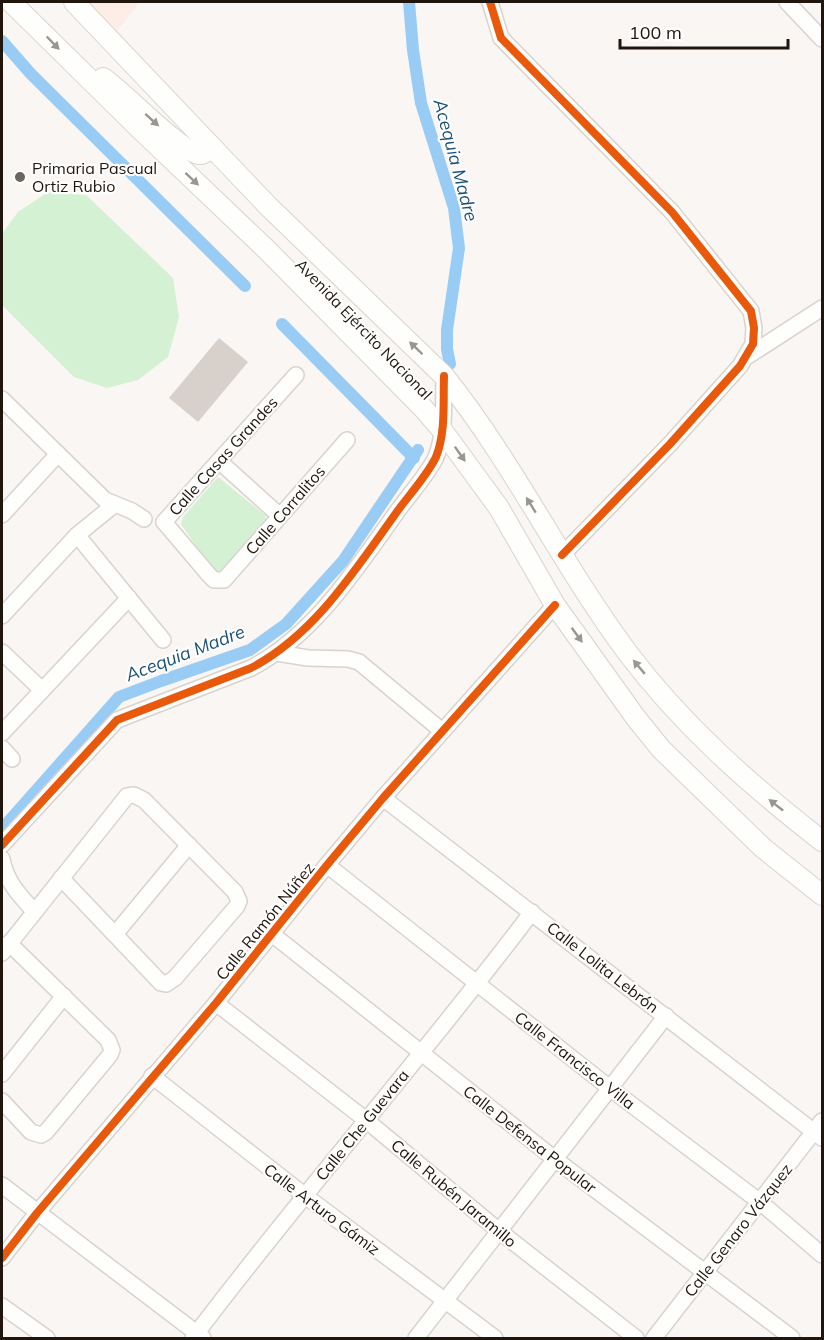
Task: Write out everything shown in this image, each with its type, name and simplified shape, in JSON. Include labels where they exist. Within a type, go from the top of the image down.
[{"type":"main road","name":"Avenida Ejército Nacional","points":[[11,2],[266,249],[442,430],[499,508],[555,605],[661,749],[763,848],[822,895]]},
{"type":"main road","name":"Avenida Ejército Nacional","points":[[74,2],[268,206],[444,376],[465,402],[627,652],[679,713],[726,761],[822,841]]},
{"type":"main road","points":[[71,62],[109,82],[180,145],[193,153],[204,153],[212,147]]},
{"type":"street","points":[[490,2],[501,38],[672,212],[751,311],[754,328],[753,344],[740,366],[670,444],[562,555]]},
{"type":"street","points":[[787,2],[822,39]]},
{"type":"street","points":[[745,357],[822,308]]},
{"type":"street","name":"Calle Casas Grandes","points":[[109,505],[132,511],[144,519],[164,522],[296,375]]},
{"type":"street","points":[[2,845],[117,720],[231,677],[277,653],[299,635],[356,568],[435,459],[442,430],[444,376]]},
{"type":"street","points":[[2,399],[109,505],[77,535],[2,616]]},
{"type":"street","name":"Calle Corralitos","points":[[164,522],[214,580],[224,580],[347,440]]},
{"type":"street","points":[[5,505],[58,454]]},
{"type":"street","points":[[219,461],[280,516]]},
{"type":"street","points":[[77,535],[163,640]]},
{"type":"street","points":[[2,733],[129,598]]},
{"type":"street","name":"Calle Ramón Núñez","points":[[2,1258],[152,1076],[216,1004],[383,798],[555,605]]},
{"type":"street","points":[[2,652],[42,690]]},
{"type":"street","points":[[277,653],[359,662],[442,731]]},
{"type":"street","points":[[2,1101],[31,1132],[40,1135],[46,1132],[110,1055],[112,1050],[108,1040],[64,996],[5,948],[127,796],[134,795],[144,800],[235,891],[239,901],[175,978],[166,984],[161,982],[62,878]]},
{"type":"street","name":"Calle Lolita Lebrón","points":[[383,798],[666,1016],[820,1130]]},
{"type":"street","points":[[116,933],[189,845]]},
{"type":"street","points":[[2,859],[7,878],[18,895],[34,911]]},
{"type":"street","name":"Calle Francisco Villa","points":[[327,865],[611,1089],[760,1202],[822,1255]]},
{"type":"street","name":"Calle Che Guevara","points":[[198,1337],[304,1196],[478,984],[532,912]]},
{"type":"street","name":"Calle Defensa Popular","points":[[272,934],[556,1160],[792,1338]]},
{"type":"street","points":[[2,1074],[64,996]]},
{"type":"street","name":"Calle Rubén Jaramillo","points":[[216,1004],[366,1120],[499,1232],[636,1338]]},
{"type":"street","points":[[416,1338],[666,1016]]},
{"type":"street","name":"Calle Arturo Gámiz","points":[[152,1076],[304,1196],[495,1338]]},
{"type":"street","name":"Calle Genaro Vázquez","points":[[654,1338],[760,1202],[820,1130]]},
{"type":"street","points":[[2,1185],[198,1337]]},
{"type":"street","points":[[2,1306],[47,1338]]},
{"type":"shaded area","points":[[89,2],[140,2],[116,32]]},
{"type":"green space","points":[[48,192],[86,195],[173,278],[179,317],[168,357],[138,380],[107,388],[74,377],[2,305],[2,234],[18,212]]},
{"type":"green space","points":[[218,477],[265,515],[267,523],[220,571],[214,572],[181,524],[183,517]]},
{"type":"building","points":[[219,338],[248,362],[198,422],[169,398]]},
{"type":"waterway","name":"Acequia Madre","points":[[409,2],[421,103],[454,208],[459,248],[447,330],[450,364]]},
{"type":"waterway","points":[[2,41],[31,74],[245,286]]},
{"type":"waterway","points":[[282,324],[414,458]]},
{"type":"waterway","name":"Acequia Madre","points":[[2,829],[119,697],[250,650],[286,624],[343,561],[418,450]]},
{"type":"cycle path","points":[[490,2],[501,38],[672,212],[751,311],[754,328],[753,344],[740,366],[670,444],[562,555]]},
{"type":"cycle path","points":[[2,845],[117,720],[251,668],[296,637],[334,598],[433,464],[441,437],[444,376]]},
{"type":"cycle path","points":[[2,1258],[37,1213],[216,1003],[383,798],[555,605]]},
{"type":"place","name":"Primaria Pascual Ortiz Rubio","points":[[20,177]]}]
